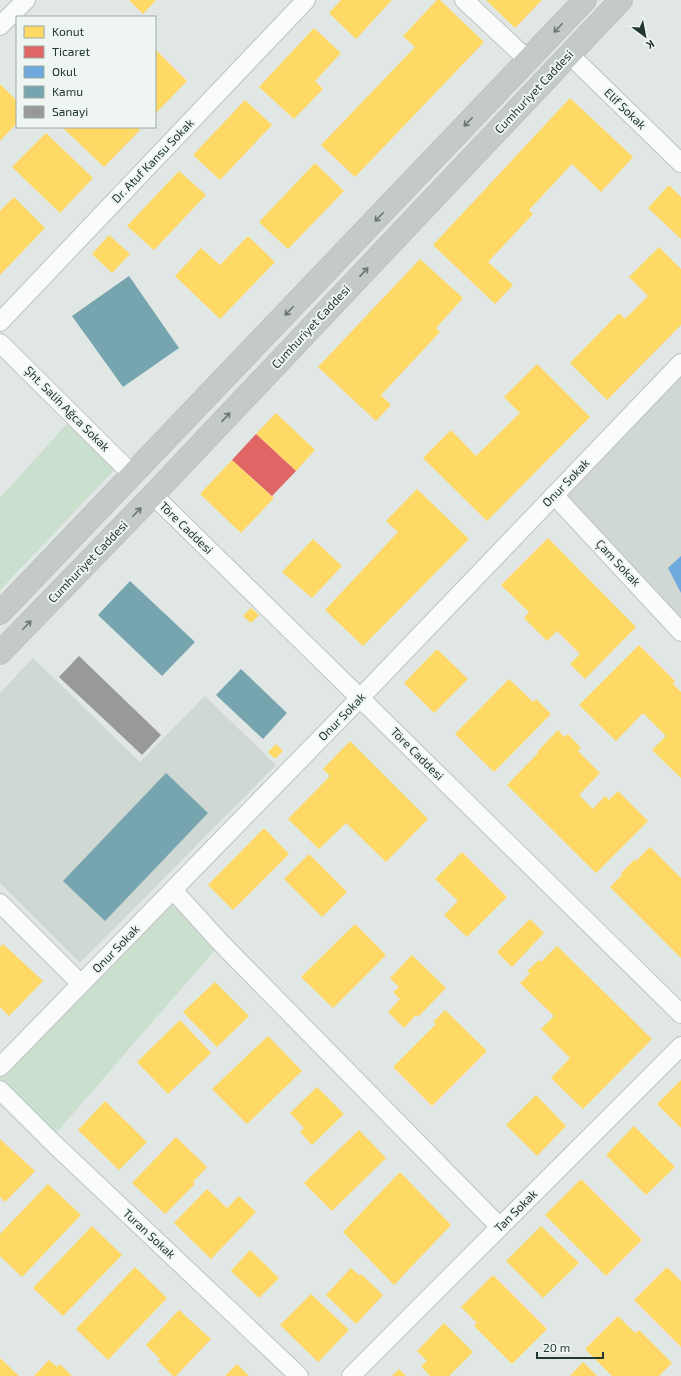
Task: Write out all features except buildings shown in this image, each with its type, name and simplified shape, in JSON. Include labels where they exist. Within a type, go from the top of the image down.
[{"type":"highway","points":[[0,613],[585,0]]},
{"type":"highway","name":"Cumhuriyet Caddesi","points":[[0,653],[153,495],[621,0]]},
{"type":"street","points":[[0,26],[26,0]]},
{"type":"street","name":"Dr. Atuf Kansu Sokak","points":[[0,322],[306,0]]},
{"type":"street","points":[[464,0],[528,60]]},
{"type":"street","name":"Elif Sokak","points":[[570,55],[681,163]]},
{"type":"street","name":"Şht. Salih Ağca Sokak","points":[[0,343],[133,474]]},
{"type":"street","name":"Onur Sokak","points":[[0,1067],[360,698],[681,363]]},
{"type":"street","name":"Töre Caddesi","points":[[153,495],[681,1014]]},
{"type":"street","name":"Çam Sokak","points":[[554,495],[681,632]]},
{"type":"street","points":[[173,890],[221,943],[500,1227]]},
{"type":"street","points":[[0,903],[81,984]]},
{"type":"street","name":"Tan Sokak","points":[[351,1376],[681,1046]]},
{"type":"street","name":"Turan Sokak","points":[[0,1090],[50,1140],[299,1376]]},
{"type":"shaded area","points":[[681,363],[681,632],[554,495]]},
{"type":"shaded area","points":[[33,658],[140,762],[205,696],[276,765],[80,963],[0,883],[0,693]]},
{"type":"green space","points":[[74,416],[121,463],[0,590],[0,498]]},
{"type":"green space","points":[[173,890],[221,943],[50,1140],[0,1090],[0,1067]]}]
